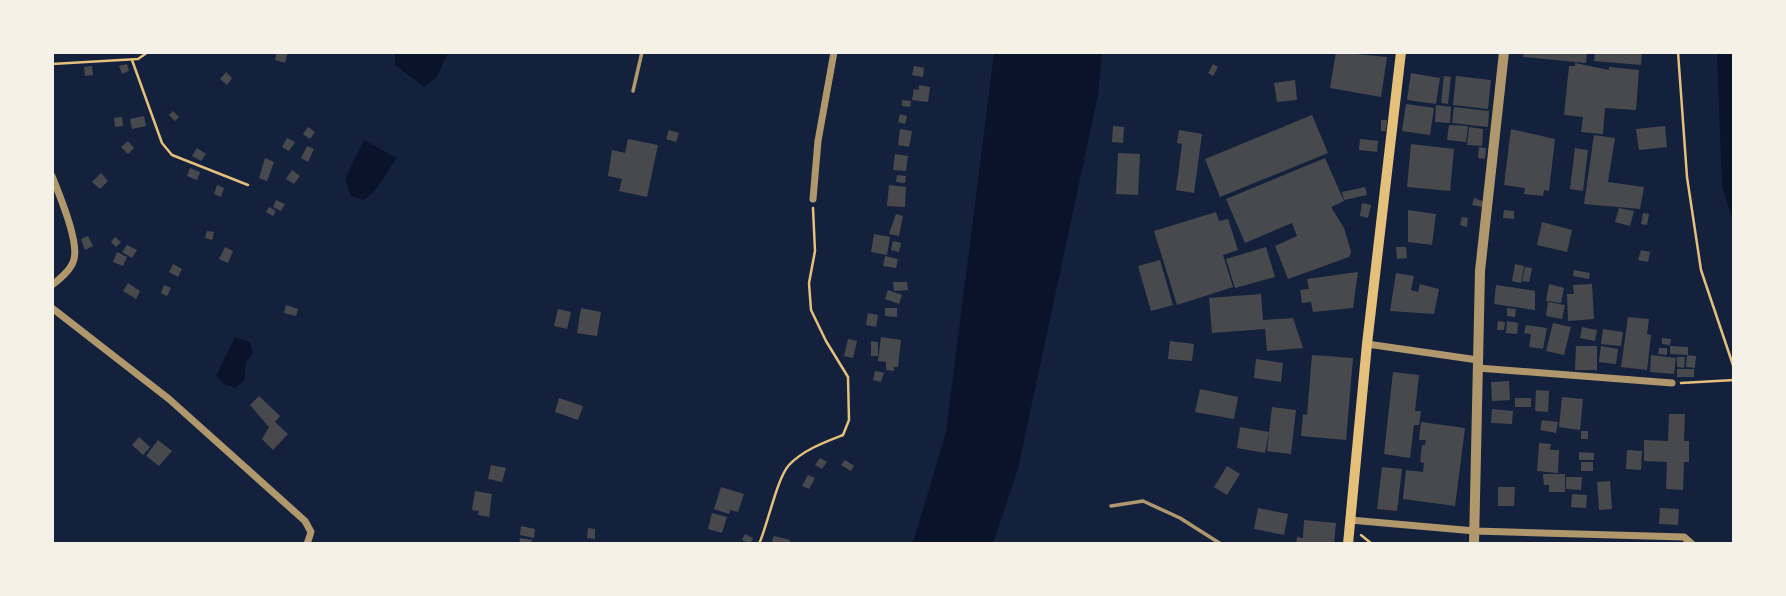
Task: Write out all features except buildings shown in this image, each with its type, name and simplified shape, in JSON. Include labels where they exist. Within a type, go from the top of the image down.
[{"type":"main road","points":[[1348,544],[1367,344],[1401,52]]},
{"type":"street","points":[[813,200],[818,141],[834,52]]},
{"type":"street","points":[[1474,544],[1480,271],[1504,52]]},
{"type":"street","points":[[52,177],[64,209],[75,259],[64,276],[52,285]]},
{"type":"street","points":[[52,308],[169,399],[305,521],[311,532],[307,544]]},
{"type":"street","points":[[1367,344],[1478,364],[1672,383]]},
{"type":"street","points":[[1350,520],[1605,540],[1684,537],[1692,544]]},
{"type":"lane","points":[[633,91],[642,52]]},
{"type":"lane","points":[[1111,506],[1143,501],[1180,518],[1221,544]]},
{"type":"path","points":[[52,64],[132,60],[148,52]]},
{"type":"path","points":[[1678,52],[1687,177],[1701,270],[1734,368]]},
{"type":"path","points":[[132,60],[162,143],[172,155],[248,185]]},
{"type":"path","points":[[759,544],[771,515],[777,485],[788,465],[814,447],[842,435],[849,420],[848,376],[825,341],[811,310],[809,283],[815,251],[813,200]]},
{"type":"path","points":[[1672,383],[1734,380]]},
{"type":"water","points":[[395,52],[448,53],[437,77],[424,87],[395,65]]},
{"type":"water","points":[[994,53],[1102,53],[1098,95],[1018,469],[993,543],[913,543],[946,432]]},
{"type":"water","points":[[1717,53],[1733,53],[1733,221],[1722,187]]},
{"type":"water","points":[[364,140],[397,158],[377,187],[363,200],[351,196],[345,179]]},
{"type":"water","points":[[235,337],[250,342],[253,353],[246,363],[244,381],[235,388],[224,384],[216,376]]}]
